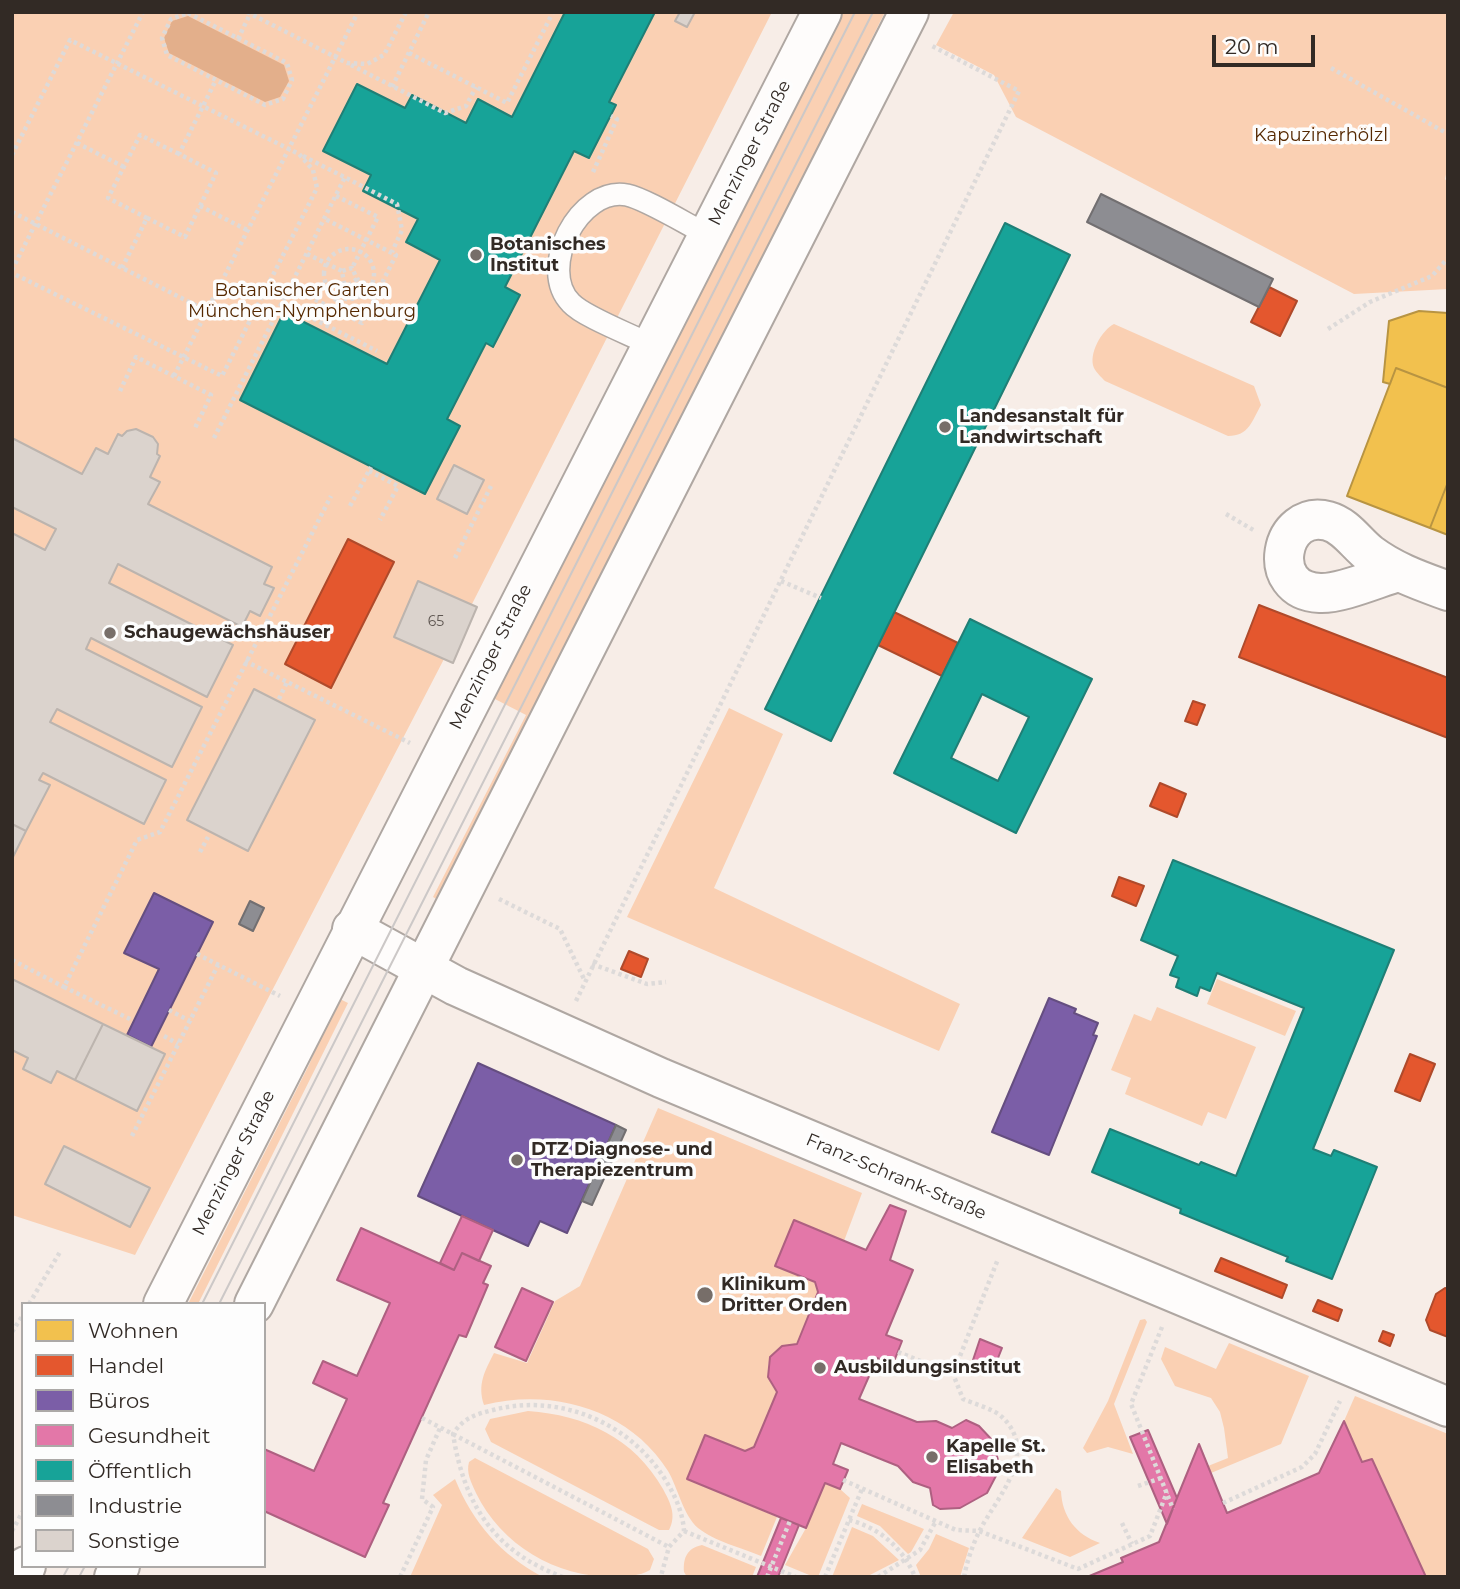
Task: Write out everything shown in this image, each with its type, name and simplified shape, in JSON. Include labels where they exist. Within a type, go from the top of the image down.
[{"type":"main road","name":"Menzinger Straße","points":[[164,1302],[822,12]]},
{"type":"main road","points":[[255,1302],[427,970],[695,430],[917,27]]},
{"type":"main road","points":[[1398,572],[1448,591]]},
{"type":"main road","name":"Franz-Schrank-Straße","points":[[352,929],[427,970],[562,1034],[1010,1225],[1448,1407]]},
{"type":"lane","points":[[651,345],[572,305],[562,291],[559,255],[575,221],[606,197],[626,195],[708,235]]},
{"type":"path","points":[[143,12],[12,272],[222,376],[317,188],[313,170],[299,154]]},
{"type":"path","points":[[174,376],[358,12]]},
{"type":"path","points":[[347,63],[367,64],[384,55],[406,12]]},
{"type":"path","points":[[392,87],[429,12]]},
{"type":"path","points":[[409,53],[507,103],[553,12]]},
{"type":"path","points":[[188,13],[238,38],[286,63],[292,80],[283,99],[265,105],[167,55],[162,38],[171,19],[188,13]]},
{"type":"path","points":[[238,38],[249,13],[445,113],[466,106],[476,87]]},
{"type":"path","points":[[562,1034],[584,980],[782,581],[1019,91],[917,27]]},
{"type":"path","points":[[12,155],[71,40],[397,204],[402,230],[392,252]]},
{"type":"path","points":[[1331,68],[1448,134]]},
{"type":"path","points":[[179,154],[216,80]]},
{"type":"path","points":[[589,208],[589,189],[595,164],[617,119],[611,116]]},
{"type":"path","points":[[141,135],[179,154],[216,173],[185,237],[108,198],[141,135]]},
{"type":"path","points":[[77,143],[124,167]]},
{"type":"path","points":[[214,438],[345,177]]},
{"type":"path","points":[[307,254],[342,271],[352,268],[366,240],[377,217],[336,196]]},
{"type":"path","points":[[200,206],[247,230]]},
{"type":"path","points":[[12,212],[207,310]]},
{"type":"path","points":[[122,268],[147,218]]},
{"type":"path","points":[[290,287],[362,323],[396,255],[325,219]]},
{"type":"path","points":[[326,263],[342,250],[360,251],[372,266],[371,286]]},
{"type":"path","points":[[1328,329],[1370,302],[1432,275],[1448,258]]},
{"type":"path","points":[[326,263],[326,282],[338,296],[354,298],[371,286]]},
{"type":"path","points":[[352,268],[357,279],[378,290]]},
{"type":"path","points":[[332,308],[344,284],[342,271]]},
{"type":"path","points":[[344,284],[349,285],[357,279]]},
{"type":"path","points":[[282,303],[377,351]]},
{"type":"path","points":[[120,391],[136,357],[211,395],[195,428]]},
{"type":"path","points":[[350,506],[370,469],[398,486],[380,520]]},
{"type":"path","points":[[455,558],[492,484]]},
{"type":"path","points":[[64,987],[137,840],[160,832],[331,496]]},
{"type":"path","points":[[782,581],[821,598]]},
{"type":"path","points":[[245,662],[416,746]]},
{"type":"path","points":[[279,699],[287,682]]},
{"type":"path","points":[[200,852],[208,837]]},
{"type":"path","points":[[494,896],[560,929],[584,980]]},
{"type":"path","points":[[197,954],[288,999]]},
{"type":"path","points":[[12,960],[130,1019]]},
{"type":"path","points":[[592,964],[647,984],[666,982]]},
{"type":"path","points":[[132,1136],[218,965]]},
{"type":"path","points":[[169,1010],[190,1021]]},
{"type":"path","points":[[163,1036],[178,1044]]},
{"type":"path","points":[[964,1577],[979,1531],[1014,1473],[1018,1455],[1013,1434],[1002,1417],[963,1399],[954,1374],[1010,1225]]},
{"type":"path","points":[[30,1302],[61,1252]]},
{"type":"path","points":[[1173,1509],[1131,1404],[1175,1293]]},
{"type":"path","points":[[898,1352],[954,1374]]},
{"type":"path","points":[[1223,1503],[1301,1467],[1315,1454],[1354,1368]]},
{"type":"path","points":[[563,1577],[530,1562],[490,1528],[465,1486],[453,1434],[461,1421],[482,1413],[528,1405],[573,1410],[595,1418],[622,1433],[653,1462],[676,1498],[683,1519],[684,1531],[669,1547],[661,1576]]},
{"type":"path","points":[[422,1418],[669,1547]]},
{"type":"path","points":[[400,1577],[433,1507],[422,1499],[426,1460],[440,1428]]},
{"type":"path","points":[[1138,1486],[1161,1478]]},
{"type":"path","points":[[844,1480],[956,1530],[979,1531],[1078,1569],[1150,1536],[1167,1492]]},
{"type":"path","points":[[825,1577],[862,1489]]},
{"type":"path","points":[[12,1531],[21,1515]]},
{"type":"path","points":[[849,1520],[877,1531],[890,1540],[907,1561],[915,1577]]},
{"type":"path","points":[[767,1577],[790,1521]]},
{"type":"path","points":[[878,1577],[907,1561],[920,1550],[936,1521]]},
{"type":"path","points":[[1122,1523],[1132,1544]]},
{"type":"path","points":[[684,1531],[796,1577]]},
{"type":"green space","name":"Botanischer Garten München-Nymphenburg","points":[[12,12],[772,12],[472,604],[477,607],[453,663],[444,659],[135,1255],[12,1215]]},
{"type":"green space","points":[[840,12],[885,12],[442,902],[433,897],[526,715],[491,697]]},
{"type":"green space","name":"Kapuzinerhölzl","points":[[954,12],[1448,12],[1448,165],[1445,179],[1448,183],[1448,289],[1354,294],[1016,117],[994,75],[936,45]]},
{"type":"green space","points":[[1114,324],[1254,386],[1261,405],[1249,426],[1241,433],[1228,436],[1105,381],[1094,368],[1093,356],[1101,337]]},
{"type":"green space","points":[[729,708],[783,734],[714,888],[960,1004],[939,1051],[627,917]]},
{"type":"green space","points":[[1217,979],[1296,1011],[1285,1036],[1207,1004]]},
{"type":"green space","points":[[338,998],[348,1003],[199,1302],[189,1302],[309,1065]]},
{"type":"green space","points":[[1157,1007],[1256,1047],[1226,1119],[1208,1112],[1202,1126],[1125,1094],[1131,1078],[1111,1070],[1134,1014],[1151,1021]]},
{"type":"green space","points":[[658,1108],[862,1193],[844,1241],[794,1220],[775,1266],[815,1282],[818,1292],[797,1344],[780,1349],[770,1360],[769,1376],[777,1392],[754,1447],[745,1451],[705,1435],[687,1478],[777,1517],[761,1556],[698,1528],[685,1509],[668,1471],[652,1450],[611,1418],[562,1402],[510,1400],[484,1405],[482,1397],[483,1378],[494,1353],[527,1363],[555,1301],[580,1286]]},
{"type":"green space","points":[[1145,1319],[1147,1322],[1114,1404],[1133,1454],[1108,1447],[1087,1453],[1083,1448],[1108,1401],[1140,1320]]},
{"type":"green space","points":[[1229,1343],[1309,1376],[1281,1444],[1211,1473],[1208,1466],[1228,1458],[1220,1412],[1211,1398],[1175,1386],[1161,1359],[1165,1347],[1216,1369]]},
{"type":"green space","points":[[1355,1396],[1448,1434],[1448,1577],[1426,1577],[1371,1459],[1362,1462],[1344,1421]]},
{"type":"green space","points":[[528,1411],[549,1413],[588,1424],[623,1443],[638,1456],[663,1489],[672,1514],[669,1530],[659,1530],[491,1442],[485,1429],[490,1419]]},
{"type":"green space","points":[[475,1458],[648,1549],[654,1559],[650,1570],[627,1576],[592,1576],[551,1564],[532,1554],[500,1528],[487,1512],[469,1474],[469,1462]]},
{"type":"green space","points":[[455,1479],[470,1510],[490,1536],[514,1559],[543,1577],[410,1577],[442,1505],[433,1495]]},
{"type":"green space","points":[[825,1483],[840,1489],[850,1498],[818,1577],[814,1577],[785,1565],[806,1528]]},
{"type":"green space","points":[[1056,1488],[1061,1491],[1064,1509],[1077,1530],[1100,1543],[1070,1557],[1022,1538]]},
{"type":"green space","points":[[862,1504],[924,1529],[911,1552],[908,1554],[880,1526],[857,1516]]},
{"type":"green space","points":[[852,1527],[873,1536],[899,1560],[866,1577],[832,1577]]},
{"type":"green space","points":[[936,1534],[969,1548],[960,1577],[921,1577],[916,1565],[929,1549]]},
{"type":"green space","points":[[702,1545],[756,1567],[752,1577],[687,1577],[684,1572],[685,1558],[693,1549]]},
{"type":"shaded area","points":[[188,16],[284,65],[289,81],[280,97],[265,102],[169,53],[164,38],[172,21]]},
{"type":"building: Wohnen","points":[[1419,311],[1448,313],[1448,388],[1396,368],[1390,384],[1383,382],[1389,321]]},
{"type":"building: Wohnen","points":[[1396,368],[1448,388],[1448,482],[1430,528],[1347,496]]},
{"type":"building: Wohnen","points":[[1448,482],[1448,535],[1430,528]]},
{"type":"building: Handel","points":[[1269,287],[1297,301],[1280,336],[1251,322]]},
{"type":"building: Handel","points":[[348,539],[394,562],[331,688],[285,664]]},
{"type":"building: Handel","points":[[1259,605],[1448,678],[1448,738],[1239,657]]},
{"type":"building: Handel","points":[[894,612],[958,643],[942,676],[878,645]]},
{"type":"building: Handel","points":[[1193,701],[1205,705],[1197,725],[1185,721]]},
{"type":"building: Handel","points":[[1160,783],[1186,794],[1177,817],[1150,806]]},
{"type":"building: Handel","points":[[1119,877],[1144,886],[1136,906],[1112,896]]},
{"type":"building: Handel","points":[[629,951],[648,959],[641,977],[621,969]]},
{"type":"building: Handel","points":[[1410,1054],[1435,1064],[1420,1101],[1395,1091]]},
{"type":"building: Handel","points":[[1221,1258],[1287,1285],[1282,1298],[1215,1271]]},
{"type":"building: Handel","points":[[1448,1289],[1448,1337],[1430,1330],[1426,1320],[1436,1294]]},
{"type":"building: Handel","points":[[1318,1300],[1342,1310],[1338,1321],[1313,1311]]},
{"type":"building: Handel","points":[[1383,1331],[1394,1335],[1390,1346],[1379,1341]]},
{"type":"building: Büros","points":[[154,893],[213,922],[151,1047],[127,1035],[159,969],[124,953]]},
{"type":"building: Büros","points":[[1049,998],[1076,1009],[1074,1013],[1098,1023],[1093,1035],[1097,1036],[1049,1155],[992,1132]]},
{"type":"building: Büros","name":"DTZ Diagnose- und Therapiezentrum","points":[[478,1063],[616,1125],[567,1233],[540,1221],[528,1246],[418,1196]]},
{"type":"building: Gesundheit","name":"Ausbildungsinstitut","points":[[890,1205],[906,1211],[890,1260],[913,1270],[886,1335],[902,1341],[893,1364],[877,1358],[859,1399],[917,1422],[936,1421],[952,1428],[966,1420],[979,1426],[993,1441],[998,1460],[998,1472],[987,1493],[960,1508],[940,1509],[933,1505],[930,1488],[913,1482],[898,1466],[841,1443],[833,1464],[848,1470],[840,1489],[825,1483],[806,1528],[687,1479],[705,1435],[745,1451],[754,1447],[777,1392],[768,1377],[770,1357],[782,1346],[797,1344],[818,1292],[815,1282],[775,1266],[794,1220],[866,1250]]},
{"type":"building: Gesundheit","points":[[462,1216],[493,1230],[479,1261],[462,1253],[454,1270],[440,1263]]},
{"type":"building: Gesundheit","points":[[361,1228],[454,1270],[462,1253],[491,1266],[483,1283],[488,1285],[466,1337],[459,1335],[383,1503],[389,1505],[365,1557],[266,1512],[266,1450],[314,1471],[347,1399],[313,1383],[323,1361],[357,1376],[390,1303],[337,1280]]},
{"type":"building: Gesundheit","points":[[522,1288],[553,1302],[526,1361],[495,1347]]},
{"type":"building: Gesundheit","points":[[980,1339],[1002,1348],[994,1368],[973,1360]]},
{"type":"building: Gesundheit","points":[[1344,1421],[1362,1462],[1372,1459],[1426,1577],[1087,1577],[1123,1562],[1121,1558],[1159,1542],[1199,1444],[1227,1513],[1319,1473]]},
{"type":"building: Gesundheit","points":[[1148,1430],[1177,1498],[1167,1524],[1130,1437]]},
{"type":"building: Gesundheit","points":[[781,1518],[799,1525],[778,1577],[757,1577]]},
{"type":"building: Öffentlich","name":"Botanisches Institut","points":[[565,12],[655,12],[609,102],[616,105],[589,158],[574,151],[505,287],[520,295],[493,347],[486,343],[447,419],[460,426],[425,494],[240,400],[284,312],[387,364],[440,260],[406,242],[418,219],[363,191],[371,175],[323,151],[357,84],[405,108],[412,95],[466,123],[478,99],[512,117]]},
{"type":"building: Öffentlich","name":"Landesanstalt für Landwirtschaft","points":[[1005,223],[1070,255],[831,741],[765,709]]},
{"type":"building: Öffentlich","points":[[970,619],[1092,679],[1016,833],[894,773]],"holes":[[[982,694],[1029,717],[998,781],[951,758]]]},
{"type":"building: Öffentlich","points":[[1173,860],[1394,950],[1313,1149],[1331,1156],[1334,1150],[1377,1167],[1332,1279],[1286,1261],[1288,1257],[1180,1213],[1181,1209],[1092,1172],[1110,1129],[1199,1165],[1201,1162],[1236,1176],[1304,1008],[1217,973],[1210,991],[1200,987],[1197,996],[1176,987],[1179,978],[1170,975],[1178,956],[1141,940]]},
{"type":"building: Industrie","points":[[1101,194],[1273,279],[1259,307],[1087,222]]},
{"type":"building: Industrie","points":[[250,901],[264,908],[253,931],[239,924]]},
{"type":"building: Industrie","points":[[616,1125],[626,1130],[592,1205],[582,1201]]},
{"type":"building: Sonstige","points":[[680,12],[695,12],[687,27],[675,21]]},
{"type":"building: Sonstige","name":"Schaugewächshäuser","points":[[136,429],[153,437],[158,444],[157,454],[160,456],[150,477],[160,482],[148,504],[272,567],[264,584],[274,588],[260,616],[250,611],[242,627],[118,564],[109,583],[233,645],[207,697],[91,638],[86,649],[202,707],[172,767],[57,709],[50,722],[166,780],[144,824],[43,773],[39,780],[50,785],[26,831],[12,824],[12,533],[45,550],[56,529],[12,507],[12,438],[82,474],[96,448],[108,454],[118,434],[122,436],[127,431]]},
{"type":"building: Sonstige","points":[[454,465],[484,480],[467,514],[437,499]]},
{"type":"building: Sonstige","points":[[418,581],[477,607],[453,663],[394,637]]},
{"type":"building: Sonstige","points":[[254,689],[315,720],[248,851],[187,820]]},
{"type":"building: Sonstige","points":[[12,824],[26,831],[12,859]]},
{"type":"building: Sonstige","points":[[12,979],[103,1024],[75,1080],[57,1071],[51,1083],[23,1069],[28,1058],[12,1050]]},
{"type":"building: Sonstige","points":[[103,1024],[165,1054],[137,1111],[75,1080]]},
{"type":"building: Sonstige","points":[[64,1146],[150,1188],[130,1227],[45,1184]]},
{"type":"tram line","points":[[203,1302],[855,12]]},
{"type":"tram line","points":[[220,1302],[873,12]]},
{"type":"tram line","points":[[63,1577],[68,1568]]},
{"type":"tram line","points":[[79,1577],[84,1568]]},
{"type":"place","name":"Botanisches Institut","points":[[476,255]]},
{"type":"place","name":"Landesanstalt für Landwirtschaft","points":[[945,427]]},
{"type":"place","name":"Schaugewächshäuser","points":[[110,633]]},
{"type":"place","name":"DTZ Diagnose- und Therapiezentrum","points":[[517,1160]]},
{"type":"place","name":"Klinikum Dritter Orden","points":[[705,1295]]},
{"type":"place","name":"Ausbildungsinstitut","points":[[820,1368]]},
{"type":"place","name":"Kapelle St. Elisabeth","points":[[932,1457]]}]
